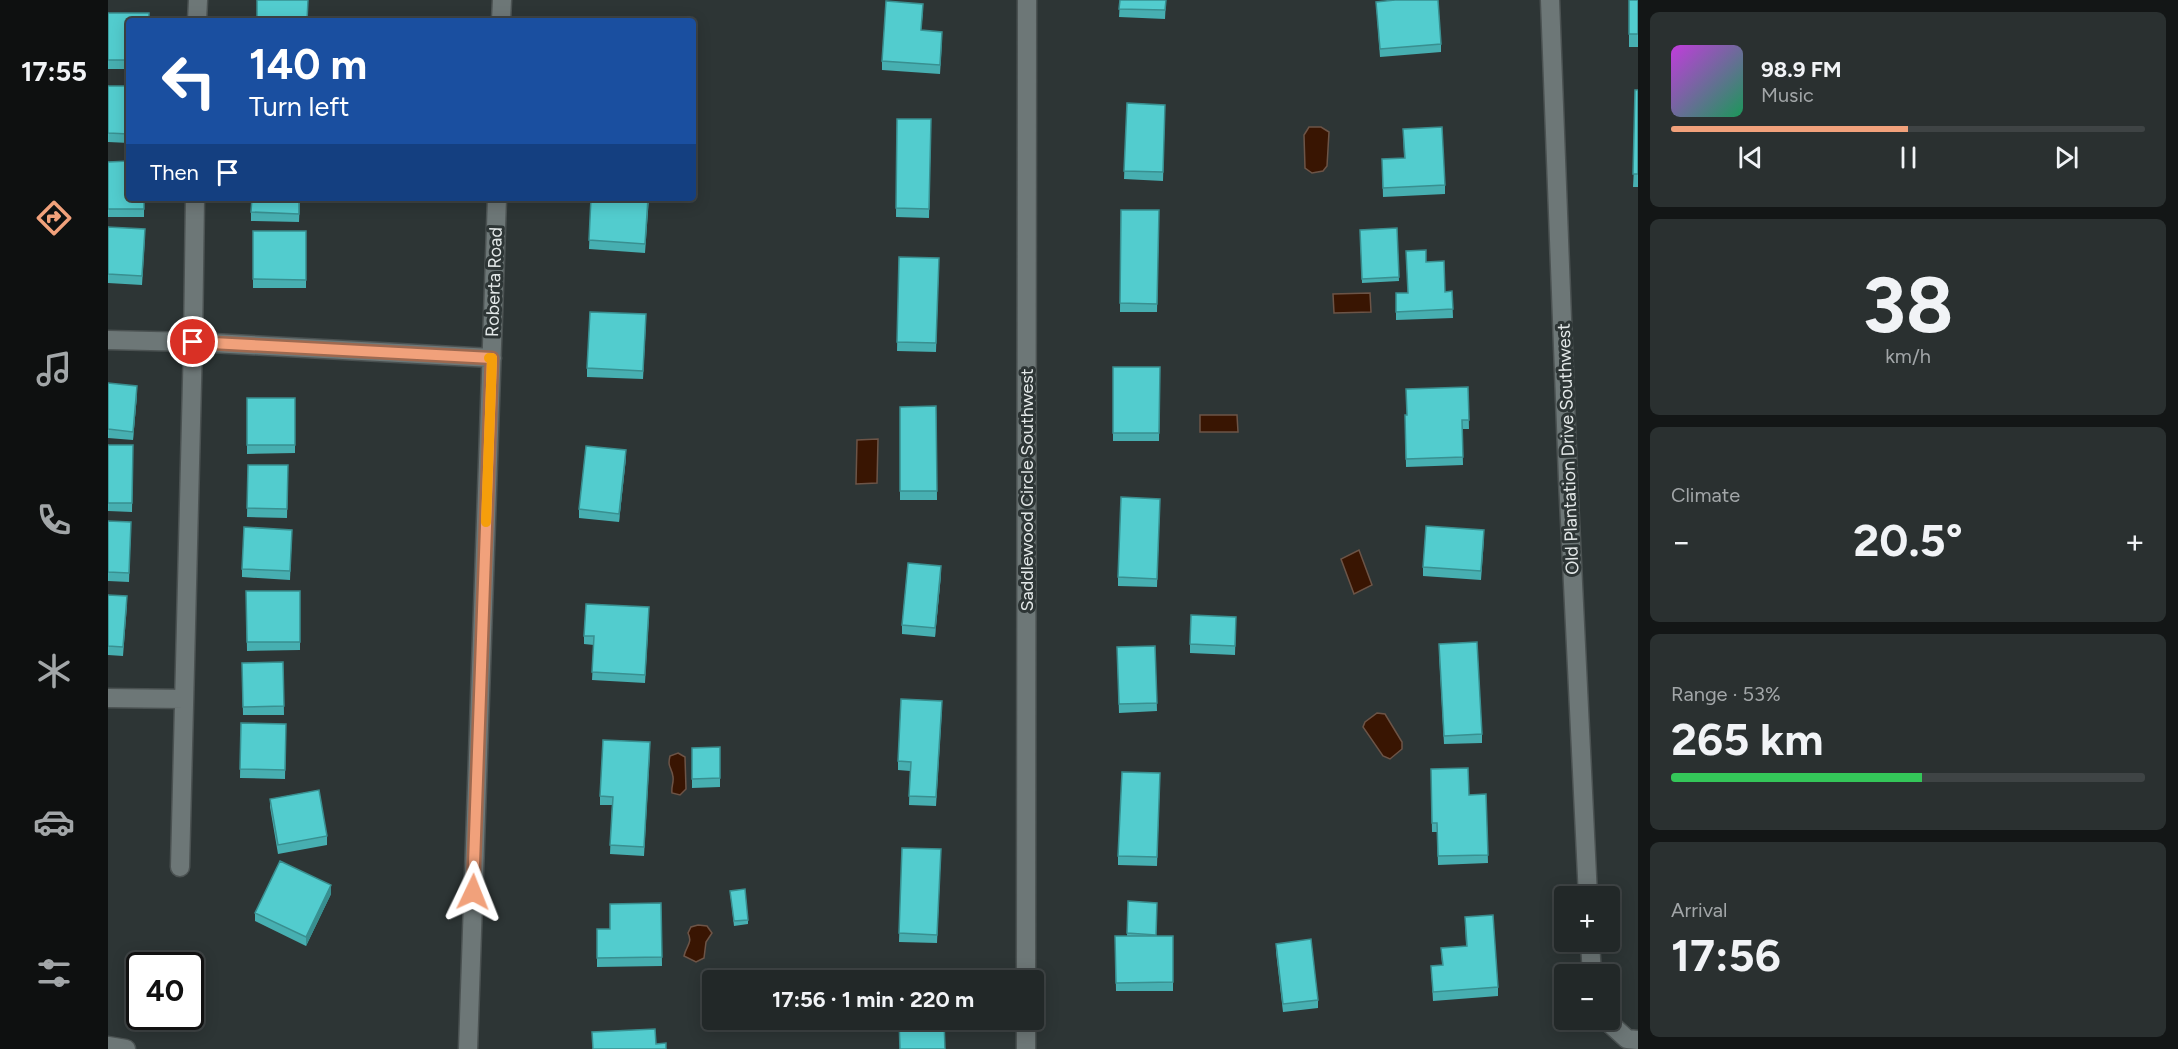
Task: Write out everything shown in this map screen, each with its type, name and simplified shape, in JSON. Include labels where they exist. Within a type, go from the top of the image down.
[{"type":"street","points":[[197,18],[198,0]]},
{"type":"street","points":[[501,18],[502,0]]},
{"type":"street","name":"Saddlewood Circle Southwest","points":[[1026,970],[1027,0]]},
{"type":"street","name":"Old Plantation Drive Southwest","points":[[1550,0],[1587,886]]},
{"type":"street","points":[[180,867],[195,201]]},
{"type":"street","name":"Roberta Road","points":[[468,1049],[497,201]]},
{"type":"street","points":[[108,340],[193,342],[492,358]]},
{"type":"street","points":[[108,698],[184,699]]},
{"type":"street","points":[[1026,1030],[1026,1049]]},
{"type":"street","points":[[1617,1030],[1627,1039],[1638,1040]]},
{"type":"street","points":[[108,1046],[126,1049]]},
{"type":"shaded area","points":[[1309,127],[1321,127],[1329,132],[1327,166],[1323,171],[1312,173],[1305,168],[1304,135]]},
{"type":"shaded area","points":[[1370,293],[1371,312],[1334,313],[1333,294]]},
{"type":"shaded area","points":[[1200,415],[1237,415],[1238,432],[1200,432]]},
{"type":"shaded area","points":[[878,439],[877,483],[856,484],[857,440]]},
{"type":"shaded area","points":[[1359,550],[1372,585],[1354,594],[1341,559]]},
{"type":"shaded area","points":[[1377,713],[1385,714],[1402,742],[1402,749],[1390,759],[1383,756],[1363,727],[1365,722]]},
{"type":"shaded area","points":[[678,753],[685,757],[686,789],[680,795],[672,793],[673,779],[669,763],[670,756]]},
{"type":"shaded area","points":[[707,926],[712,933],[706,942],[704,958],[696,962],[684,956],[689,942],[688,933],[691,927]]},
{"type":"building","points":[[257,0],[308,0],[307,18],[257,18]]},
{"type":"building","points":[[1120,0],[1166,0],[1165,10],[1119,9]]},
{"type":"building","points":[[1438,0],[1441,44],[1380,49],[1376,2]]},
{"type":"building","points":[[1629,0],[1638,0],[1638,34],[1629,34]]},
{"type":"building","points":[[886,1],[923,4],[921,30],[942,32],[940,65],[882,61]]},
{"type":"building","points":[[108,13],[149,13],[149,18],[126,18],[126,60],[108,60]]},
{"type":"building","points":[[108,86],[126,86],[126,134],[108,133]]},
{"type":"building","points":[[1635,90],[1638,90],[1638,174],[1633,174]]},
{"type":"building","points":[[1127,103],[1165,105],[1163,172],[1124,171]]},
{"type":"building","points":[[897,119],[931,119],[929,209],[896,208]]},
{"type":"building","points":[[1442,127],[1445,185],[1383,188],[1382,159],[1405,158],[1403,129]]},
{"type":"building","points":[[126,161],[126,201],[144,201],[144,209],[108,209],[108,162]]},
{"type":"building","points":[[252,201],[299,201],[299,214],[251,212]]},
{"type":"building","points":[[591,201],[648,201],[645,244],[589,240]]},
{"type":"building","points":[[1121,210],[1159,210],[1157,304],[1120,303]]},
{"type":"building","points":[[108,227],[145,229],[142,276],[108,274]]},
{"type":"building","points":[[1397,228],[1399,277],[1362,279],[1360,230]]},
{"type":"building","points":[[253,231],[306,231],[306,280],[253,279]]},
{"type":"building","points":[[1426,250],[1426,262],[1444,261],[1445,292],[1452,291],[1453,309],[1396,312],[1396,293],[1408,293],[1406,251]]},
{"type":"building","points":[[899,257],[939,258],[936,343],[897,342]]},
{"type":"building","points":[[590,312],[646,314],[643,371],[587,368]]},
{"type":"building","points":[[1113,367],[1160,367],[1159,433],[1113,433]]},
{"type":"building","points":[[108,383],[137,386],[133,432],[108,429]]},
{"type":"building","points":[[1468,387],[1469,420],[1462,420],[1463,457],[1406,459],[1406,389]]},
{"type":"building","points":[[247,398],[295,398],[295,445],[247,445]]},
{"type":"building","points":[[936,406],[937,491],[900,491],[900,407]]},
{"type":"building","points":[[108,445],[133,445],[132,503],[108,503]]},
{"type":"building","points":[[586,446],[626,450],[619,514],[579,509]]},
{"type":"building","points":[[248,465],[288,465],[287,509],[247,508]]},
{"type":"building","points":[[1121,497],[1160,499],[1157,579],[1118,577]]},
{"type":"building","points":[[108,521],[131,522],[129,573],[108,572]]},
{"type":"building","points":[[1426,526],[1484,530],[1481,571],[1423,567]]},
{"type":"building","points":[[244,527],[292,530],[290,571],[242,569]]},
{"type":"building","points":[[908,563],[941,566],[935,628],[902,625]]},
{"type":"building","points":[[246,591],[300,591],[300,642],[247,642]]},
{"type":"building","points":[[108,595],[127,596],[123,647],[108,646]]},
{"type":"building","points":[[586,604],[649,607],[645,675],[592,672],[594,636],[584,636]]},
{"type":"building","points":[[1191,615],[1236,617],[1235,646],[1190,644]]},
{"type":"building","points":[[1477,642],[1482,734],[1444,736],[1439,644]]},
{"type":"building","points":[[1155,646],[1157,703],[1119,704],[1117,647]]},
{"type":"building","points":[[283,662],[284,706],[243,707],[242,663]]},
{"type":"building","points":[[901,699],[942,701],[936,797],[909,796],[911,762],[898,761]]},
{"type":"building","points":[[241,723],[286,724],[285,770],[240,769]]},
{"type":"building","points":[[603,740],[650,742],[644,847],[610,845],[613,797],[600,796]]},
{"type":"building","points":[[720,747],[720,778],[692,779],[692,748]]},
{"type":"building","points":[[1468,768],[1469,795],[1486,794],[1488,855],[1438,856],[1437,823],[1432,823],[1431,769]]},
{"type":"building","points":[[1122,772],[1160,773],[1157,857],[1118,856]]},
{"type":"building","points":[[319,790],[327,836],[278,845],[270,799]]},
{"type":"building","points":[[902,848],[941,849],[937,935],[899,933]]},
{"type":"building","points":[[280,861],[331,885],[306,937],[255,913]]},
{"type":"building","points":[[745,889],[748,920],[734,921],[730,891]]},
{"type":"building","points":[[1128,901],[1157,903],[1156,935],[1127,933]]},
{"type":"building","points":[[661,903],[662,957],[597,958],[597,929],[610,929],[610,904]]},
{"type":"building","points":[[1493,915],[1498,987],[1433,992],[1431,966],[1443,965],[1441,948],[1467,946],[1465,917]]},
{"type":"building","points":[[1115,936],[1173,936],[1173,982],[1116,983]]},
{"type":"building","points":[[1311,939],[1318,1000],[1283,1004],[1276,944]]},
{"type":"building","points":[[655,1029],[656,1044],[666,1043],[666,1049],[593,1049],[592,1032]]},
{"type":"building","points":[[899,1030],[944,1030],[945,1049],[900,1049]]},
{"type":"slow traffic","points":[[486,522],[492,358],[489,358]]},
{"type":"route","points":[[193,342],[492,358],[473,892]]}]
